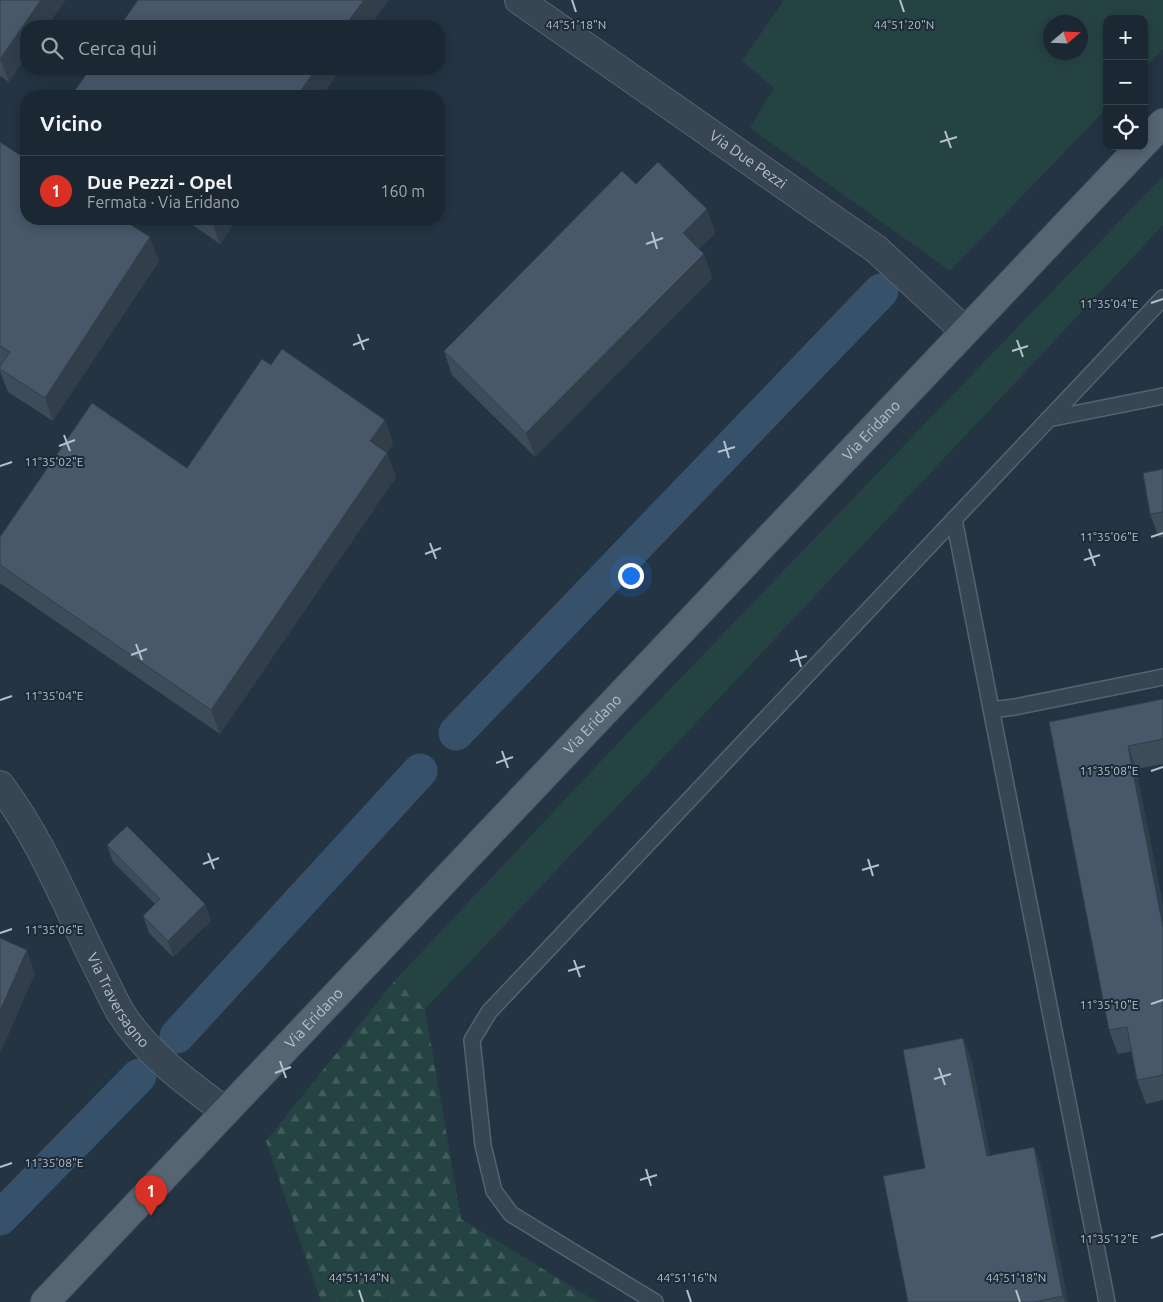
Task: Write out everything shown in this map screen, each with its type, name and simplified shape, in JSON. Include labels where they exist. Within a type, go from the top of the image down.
[{"type":"main road","points":[[1148,139],[1163,123]]},
{"type":"main road","name":"Via Eridano","points":[[44,1302],[1137,150]]},
{"type":"street","name":"Via Due Pezzi","points":[[519,0],[876,249],[965,331]]},
{"type":"street","name":"Via Traversagno","points":[[0,785],[25,822],[45,858],[86,945],[121,1012],[134,1031],[179,1076],[225,1111]]},
{"type":"lane","points":[[655,1302],[511,1214],[494,1191],[483,1145],[472,1040],[488,1012],[1163,298]]},
{"type":"lane","points":[[1048,419],[1163,396]]},
{"type":"lane","points":[[954,519],[1106,1302]]},
{"type":"lane","points":[[991,710],[1016,707],[1163,677]]},
{"type":"green space","points":[[784,0],[1163,0],[1163,49],[1148,65],[1148,15],[1103,15],[1103,112],[950,271],[750,128],[774,88],[742,61]]},
{"type":"green space","points":[[1163,176],[1163,225],[425,1009],[397,978],[623,738]]},
{"type":"green space","points":[[397,978],[425,1009],[461,1219],[597,1302],[321,1302],[266,1141]]},
{"type":"building","points":[[0,0],[41,0],[27,20],[20,20],[20,30],[0,59]]},
{"type":"building","points":[[138,0],[364,0],[349,20],[124,20]]},
{"type":"building","points":[[86,75],[312,75],[301,90],[75,90]]},
{"type":"building","points":[[0,142],[20,155],[20,225],[131,225],[150,237],[45,398],[0,369],[0,366],[10,352],[0,346]]},
{"type":"building","points":[[658,162],[707,209],[683,233],[704,254],[526,433],[444,351],[622,171],[636,184]]},
{"type":"building","points":[[282,349],[385,420],[370,441],[387,453],[211,710],[0,565],[0,537],[92,403],[187,468],[262,359],[271,365]]},
{"type":"building","points":[[1163,469],[1163,512],[1150,514],[1143,473]]},
{"type":"building","points":[[1163,699],[1163,739],[1128,746],[1163,927],[1163,1075],[1137,1080],[1127,1027],[1109,1030],[1049,722]]},
{"type":"building","points":[[127,826],[205,904],[168,941],[143,916],[160,899],[107,845]]},
{"type":"building","points":[[0,938],[27,950],[0,1011]]},
{"type":"building","points":[[963,1038],[987,1156],[1034,1147],[1063,1296],[1034,1302],[908,1302],[883,1176],[925,1168],[903,1050]]},
{"type":"waterway","points":[[456,733],[881,291]]},
{"type":"waterway","points":[[177,1036],[420,771]]},
{"type":"waterway","points":[[0,1218],[139,1076]]},
{"type":"place","name":"Due Pezzi - Opel","points":[[151,1216]]}]
